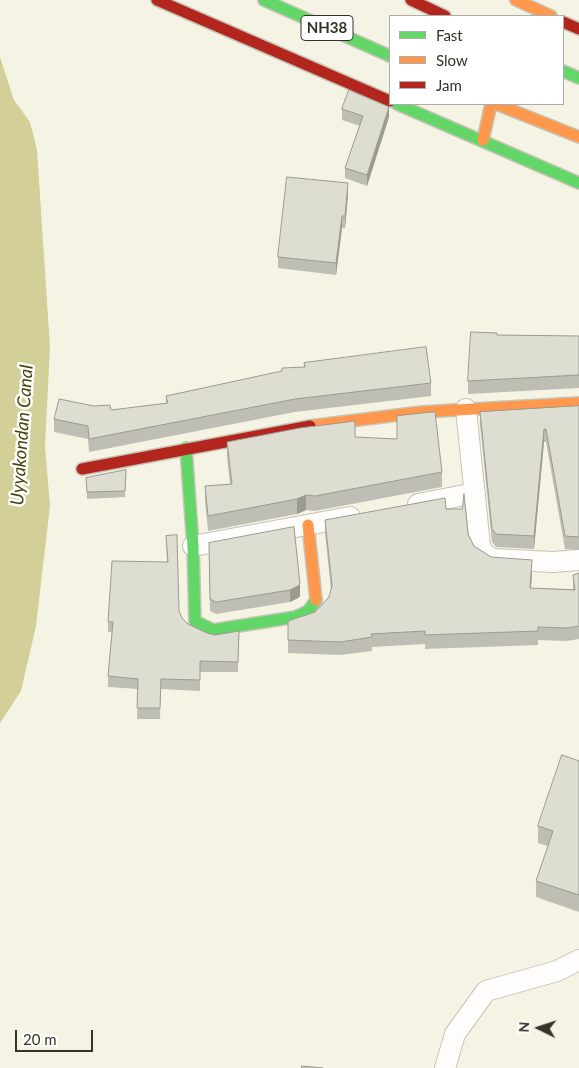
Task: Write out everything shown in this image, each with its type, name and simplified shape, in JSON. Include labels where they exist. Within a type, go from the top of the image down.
[{"type":"main road","points":[[157,0],[389,101]]},
{"type":"main road","name":"NH38","points":[[264,0],[389,56]]},
{"type":"main road","points":[[411,0],[443,15]]},
{"type":"main road","points":[[516,0],[549,15]]},
{"type":"main road","points":[[564,22],[579,29]]},
{"type":"main road","points":[[564,71],[579,78]]},
{"type":"main road","points":[[399,105],[579,182]]},
{"type":"main road","points":[[483,140],[491,105]]},
{"type":"main road","points":[[499,105],[578,136]]},
{"type":"main road","points":[[82,469],[298,427],[422,412],[579,402]]},
{"type":"main road","points":[[186,448],[196,621],[204,627],[213,630],[296,617],[308,611],[316,600],[308,525]]},
{"type":"street","points":[[466,409],[480,546],[484,553],[492,559],[553,562],[579,560]]},
{"type":"street","points":[[400,507],[475,494]]},
{"type":"street","points":[[193,546],[373,512]]},
{"type":"street","points":[[446,1068],[455,1034],[486,991],[557,971],[579,960]]},
{"type":"water","name":"Uyyakondan Canal","points":[[0,57],[14,100],[30,122],[37,150],[50,347],[45,446],[50,506],[36,626],[21,691],[0,723]]},
{"type":"building","points":[[349,90],[389,107],[367,175],[345,168],[363,116],[342,109]]},
{"type":"building","points":[[287,177],[348,183],[345,216],[342,216],[336,263],[278,257]]},
{"type":"building","points":[[471,332],[497,333],[497,335],[579,336],[579,375],[468,381]]},
{"type":"building","points":[[426,347],[431,383],[295,399],[89,439],[88,426],[54,419],[59,399],[94,406],[110,405],[111,410],[168,403],[166,396],[282,371],[282,368],[305,367],[304,363]]},
{"type":"building","points":[[579,406],[579,537],[565,536],[546,429],[544,429],[534,536],[496,534],[492,529],[480,412]]},
{"type":"building","points":[[435,412],[442,472],[315,496],[306,495],[297,499],[208,516],[205,486],[232,484],[227,442],[300,428],[355,421],[355,437],[397,439],[397,416]]},
{"type":"building","points":[[126,470],[125,491],[87,492],[86,478]]},
{"type":"building","points":[[464,494],[468,534],[474,546],[491,557],[532,560],[530,588],[575,590],[573,575],[579,573],[579,626],[567,628],[538,627],[538,631],[425,635],[425,631],[371,634],[372,637],[340,642],[288,640],[288,621],[315,612],[329,597],[332,586],[325,520],[445,498],[446,509],[462,509]]},
{"type":"building","points":[[294,527],[300,584],[298,586],[290,590],[216,602],[210,599],[209,543]]},
{"type":"building","points":[[177,535],[179,611],[182,618],[188,624],[215,635],[239,631],[238,662],[200,661],[200,680],[161,679],[160,708],[137,708],[138,679],[108,676],[113,622],[108,622],[112,561],[168,562],[166,536]]},
{"type":"building","points":[[562,755],[579,761],[579,895],[536,881],[553,831],[538,826]]},
{"type":"building","points":[[302,1066],[323,1068],[302,1068]]},
{"type":"traffic: fast","points":[[264,0],[389,56]]},
{"type":"traffic: fast","points":[[564,71],[579,78]]},
{"type":"traffic: fast","points":[[399,105],[579,183]]},
{"type":"traffic: fast","points":[[186,448],[193,546],[195,621],[213,630],[295,617],[308,611],[316,600]]},
{"type":"traffic: slow","points":[[516,0],[549,15]]},
{"type":"traffic: slow","points":[[483,140],[491,105]]},
{"type":"traffic: slow","points":[[499,105],[579,137]]},
{"type":"traffic: slow","points":[[310,426],[422,412],[579,403]]},
{"type":"traffic: slow","points":[[308,525],[316,600]]},
{"type":"traffic: jam","points":[[157,0],[389,101]]},
{"type":"traffic: jam","points":[[411,0],[443,15]]},
{"type":"traffic: jam","points":[[564,22],[579,29]]},
{"type":"traffic: jam","points":[[82,469],[310,426]]}]
